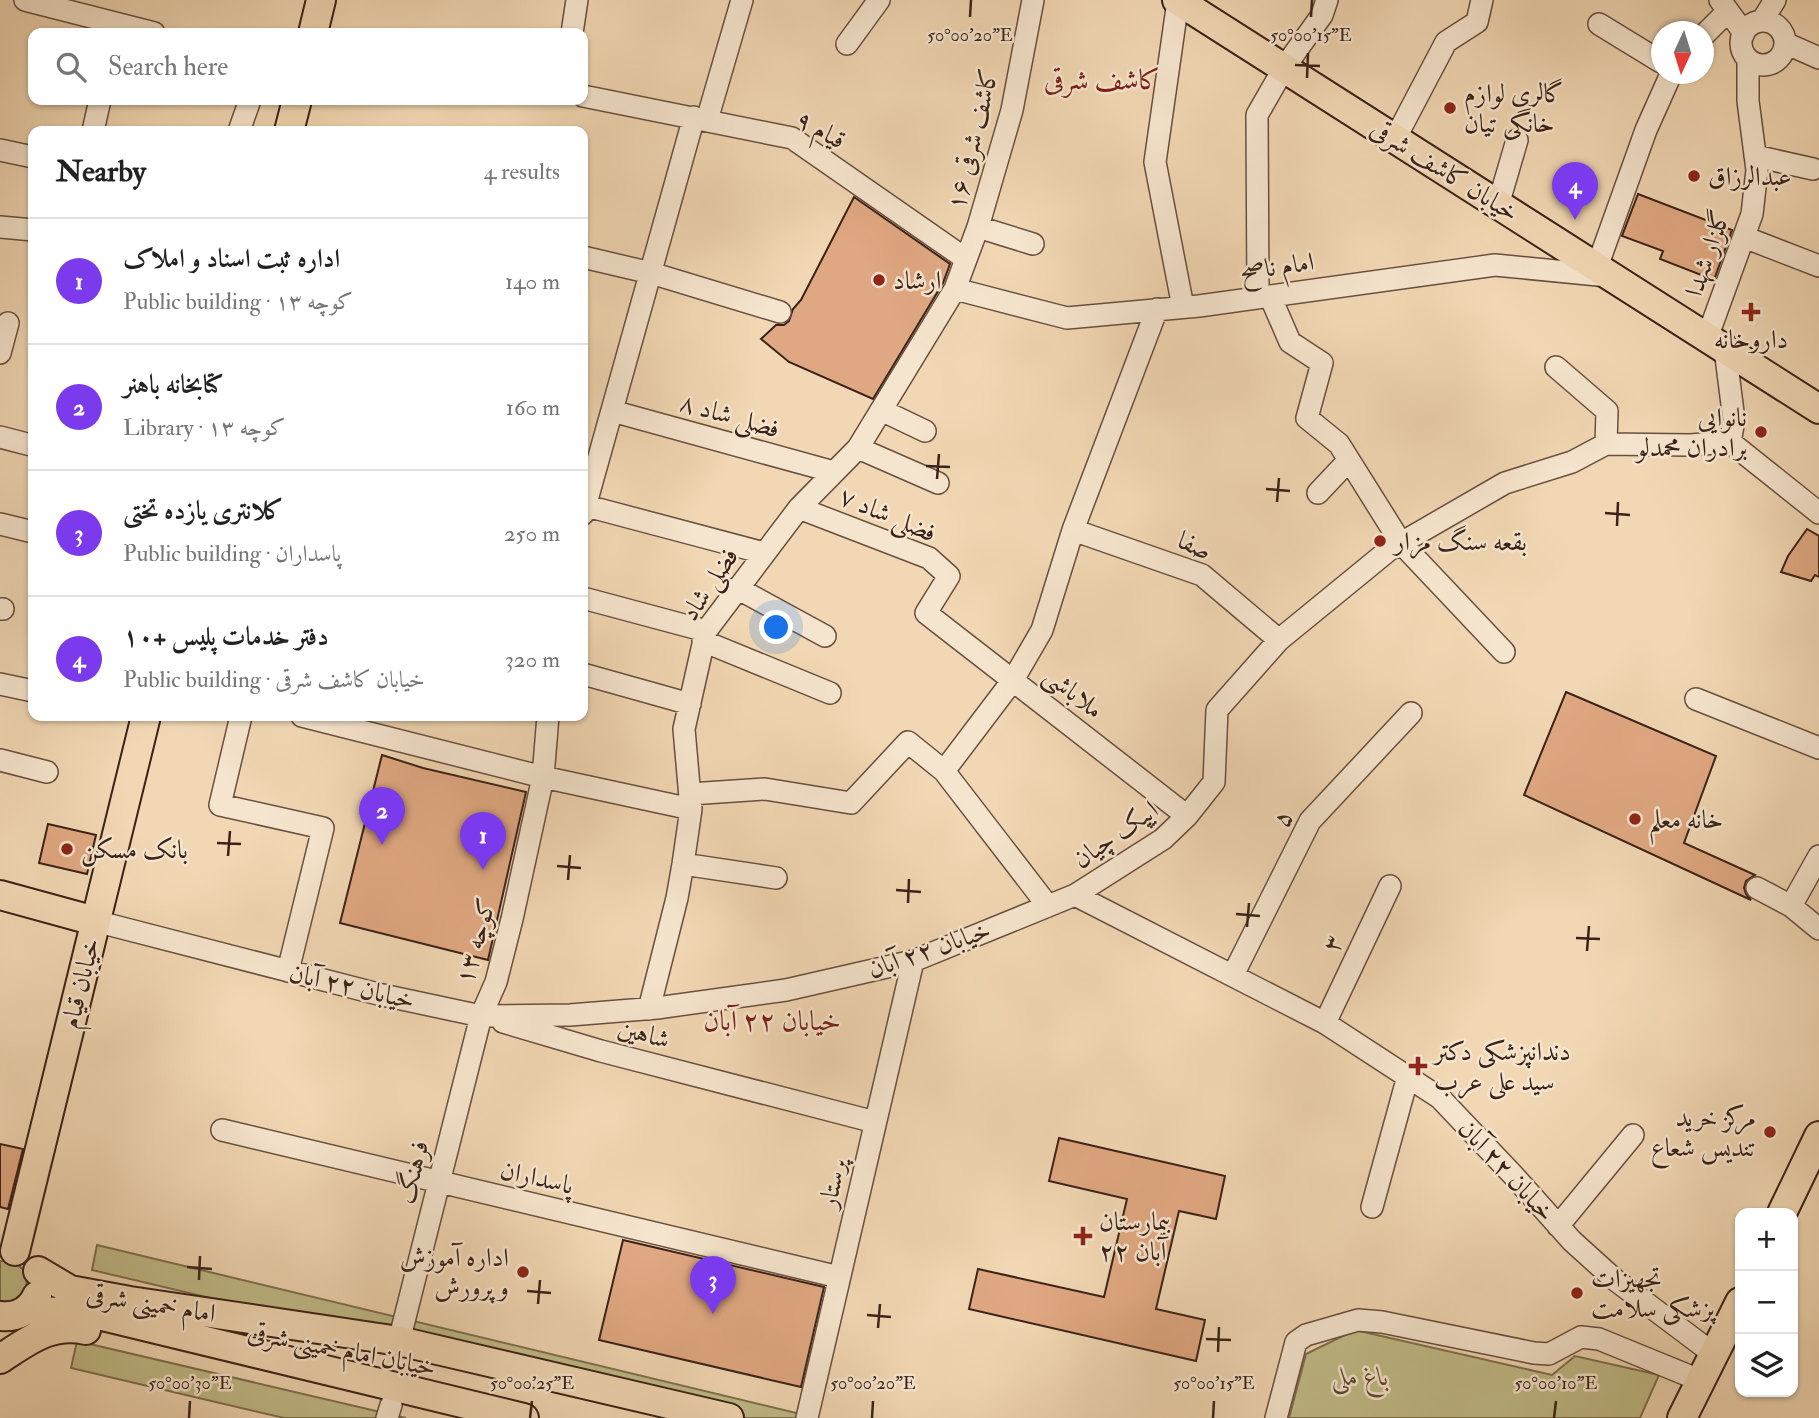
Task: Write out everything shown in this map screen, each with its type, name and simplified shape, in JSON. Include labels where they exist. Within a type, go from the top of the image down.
[{"type":"main road","points":[[314,28],[321,0]]},
{"type":"main road","name":"خیابان کاشف شرقی","points":[[1184,2],[1283,68],[1819,409]]},
{"type":"main road","points":[[290,126],[296,105]]},
{"type":"main road","name":"خیابان قیام","points":[[7,1251],[95,921],[145,721]]},
{"type":"main road","name":"خیابان ۲۲ آبان","points":[[0,895],[95,921]]},
{"type":"main road","points":[[1784,1208],[1819,1136]]},
{"type":"main road","name":"خیابان امام خمینی شرقی","points":[[7,1251],[24,1255],[38,1270],[70,1290],[104,1303],[398,1359],[651,1418]]},
{"type":"main road","points":[[0,1358],[16,1313],[35,1301],[39,1292],[38,1270]]},
{"type":"main road","name":"امام خمینی شرقی","points":[[70,1290],[399,1341],[729,1418]]},
{"type":"main road","points":[[1682,1418],[1735,1312]]},
{"type":"main road","name":"خیابان امام خمینی شرقی","points":[[16,1313],[97,1315],[524,1418]]},
{"type":"main road","name":"امام خمینی شرقی","points":[[0,1358],[42,1332],[73,1327],[389,1411],[447,1418]]},
{"type":"main road","points":[[1670,1418],[1692,1377],[1715,1355]]},
{"type":"street","points":[[25,0],[113,28]]},
{"type":"street","points":[[573,28],[577,0]]},
{"type":"street","points":[[588,494],[651,273],[742,0]]},
{"type":"street","points":[[847,44],[879,0]]},
{"type":"street","name":"کاشف شرقی ۱۶","points":[[955,289],[978,227],[1012,110],[1032,0]]},
{"type":"street","points":[[1327,0],[1322,15],[1283,68],[1257,115],[1264,296],[1290,342],[1322,363],[1307,418],[1339,444],[1401,543],[1504,652]]},
{"type":"street","points":[[1395,139],[1446,42],[1477,22],[1482,0]]},
{"type":"street","points":[[1714,21],[1724,6],[1753,27],[1776,25],[1785,43],[1780,57],[1769,65],[1754,64],[1748,60],[1741,47],[1753,27],[1774,0]]},
{"type":"street","points":[[1183,307],[1155,162],[1184,2]]},
{"type":"street","points":[[1600,24],[1651,56]]},
{"type":"street","points":[[1785,43],[1819,58]]},
{"type":"street","name":"گلزار شهدا","points":[[1716,343],[1752,214],[1757,170],[1748,101],[1748,60]]},
{"type":"street","points":[[1604,272],[1646,130],[1667,84]]},
{"type":"street","name":"قیام ۹","points":[[588,97],[792,138],[966,259]]},
{"type":"street","points":[[94,126],[99,105]]},
{"type":"street","points":[[241,126],[248,105]]},
{"type":"street","points":[[1498,205],[1517,140]]},
{"type":"street","points":[[0,150],[28,156]]},
{"type":"street","points":[[1755,156],[1813,169]]},
{"type":"street","points":[[0,227],[28,230]]},
{"type":"street","points":[[978,227],[1033,244]]},
{"type":"street","points":[[1744,237],[1819,266]]},
{"type":"street","points":[[588,258],[651,273],[780,312]]},
{"type":"street","name":"امام ناصح","points":[[955,289],[1068,318],[1183,307],[1495,265],[1604,272]]},
{"type":"street","name":"فضلی شاد","points":[[649,1009],[683,864],[690,802],[684,729],[704,636],[737,588],[799,508],[858,448],[955,289]]},
{"type":"street","points":[[944,771],[1013,680],[1042,630],[1073,530],[1157,309]]},
{"type":"street","points":[[0,353],[8,323]]},
{"type":"street","points":[[1716,343],[1734,420],[1730,442]]},
{"type":"street","points":[[1556,367],[1606,411],[1606,443],[1690,445],[1730,442],[1819,513]]},
{"type":"street","points":[[881,410],[925,430]]},
{"type":"street","name":"فضلی شاد ۸","points":[[612,411],[834,472]]},
{"type":"street","points":[[0,437],[28,444]]},
{"type":"street","name":"ایپک چیان","points":[[1075,895],[1163,839],[1188,816],[1214,782],[1217,710],[1279,640],[1389,550],[1505,483],[1572,462],[1606,443]]},
{"type":"street","points":[[858,448],[938,483]]},
{"type":"street","points":[[1318,493],[1349,460]]},
{"type":"street","name":"فضلی شاد ۷","points":[[799,508],[929,558],[949,576],[926,614]]},
{"type":"street","points":[[588,509],[764,553]]},
{"type":"street","points":[[0,524],[28,531]]},
{"type":"street","name":"صفا","points":[[1073,530],[1202,575],[1279,640]]},
{"type":"street","points":[[737,588],[825,636]]},
{"type":"street","points":[[588,600],[704,636],[830,693]]},
{"type":"street","name":"ملاباشی","points":[[926,614],[1188,816]]},
{"type":"street","points":[[588,675],[690,704]]},
{"type":"street","points":[[0,684],[28,690]]},
{"type":"street","points":[[1696,699],[1819,748]]},
{"type":"street","name":"۵","points":[[1233,975],[1310,821],[1411,713]]},
{"type":"street","points":[[240,721],[220,805],[323,828],[288,971]]},
{"type":"street","points":[[322,721],[543,776],[690,802],[765,789],[851,803],[908,742],[944,771],[1048,906]]},
{"type":"street","name":"کوچه ۱۳","points":[[481,1016],[499,969],[543,776],[548,721]]},
{"type":"street","points":[[0,760],[47,772]]},
{"type":"street","points":[[1791,906],[1819,856]]},
{"type":"street","points":[[683,864],[776,878]]},
{"type":"street","name":"۳","points":[[1325,1023],[1390,886]]},
{"type":"street","points":[[1757,888],[1791,906],[1819,929]]},
{"type":"street","name":"خیابان ۲۲ آبان","points":[[95,921],[378,994],[481,1016],[570,1015],[649,1009],[786,990],[913,961],[1075,895],[1325,1023],[1440,1098],[1572,1241],[1614,1279],[1715,1355]]},
{"type":"street","name":"پرستار","points":[[807,1418],[913,961]]},
{"type":"street","name":"شاهین","points":[[481,1016],[601,1051],[875,1122]]},
{"type":"street","name":"فرهنگ","points":[[399,1341],[481,1016]]},
{"type":"street","points":[[1372,1208],[1408,1076]]},
{"type":"street","name":"پاسداران","points":[[222,1130],[839,1278]]},
{"type":"street","points":[[1558,1226],[1633,1135]]},
{"type":"street","points":[[1276,1418],[1296,1342],[1306,1335],[1358,1320],[1382,1322],[1534,1353],[1549,1354],[1581,1337],[1599,1339],[1692,1377]]},
{"type":"green space","points":[[97,1245],[817,1418],[717,1418],[92,1270]]},
{"type":"green space","points":[[0,1261],[12,1262],[25,1274],[25,1290],[20,1297],[12,1301],[0,1302]]},
{"type":"green space","name":"باغ ملی","points":[[1355,1330],[1552,1375],[1575,1356],[1659,1375],[1640,1418],[1289,1418],[1306,1354]]},
{"type":"green space","points":[[77,1341],[406,1418],[284,1418],[71,1368]]},
{"type":"building","points":[[1638,194],[1732,230],[1714,280],[1660,259],[1663,251],[1622,236]]},
{"type":"building","name":"ارشاد","points":[[854,197],[950,264],[943,283],[873,399],[789,362],[761,339],[776,325],[784,325],[789,321]]},
{"type":"building","points":[[1807,529],[1819,536],[1819,577],[1815,575],[1811,581],[1781,572],[1788,556]]},
{"type":"building","name":"خانه معلم","points":[[1566,692],[1716,756],[1684,843],[1755,875],[1746,881],[1744,888],[1751,900],[1524,795]]},
{"type":"building","points":[[382,755],[423,768],[526,792],[488,960],[340,923]]},
{"type":"building","name":"بانک مسکن","points":[[48,824],[96,835],[87,874],[39,863]]},
{"type":"building","points":[[1059,1138],[1225,1176],[1216,1219],[1179,1211],[1156,1309],[1205,1320],[1196,1361],[969,1309],[978,1269],[1104,1297],[1127,1199],[1049,1181]]},
{"type":"building","points":[[0,1144],[23,1149],[8,1209],[0,1207]]},
{"type":"building","points":[[623,1240],[824,1287],[801,1387],[599,1340]]},
{"type":"place","name":"گالری لوازم خانگی تیان","points":[[1450,108]]},
{"type":"place","name":"عبدالرزاق","points":[[1694,176]]},
{"type":"place","name":"دفتر خدمات پلیس +۱۰","points":[[1575,220]]},
{"type":"place","name":"ارشاد","points":[[879,280]]},
{"type":"place","name":"داروخانه","points":[[1751,312]]},
{"type":"place","name":"نانوایی برادران محمدلو","points":[[1761,432]]},
{"type":"place","name":"بقعه سنگ مزار","points":[[1380,541]]},
{"type":"place","name":"خانه معلم","points":[[1635,819]]},
{"type":"place","name":"کتابخانه باهنر","points":[[382,845]]},
{"type":"place","name":"بانک مسکن","points":[[67,849]]},
{"type":"place","name":"اداره ثبت اسناد و املاک","points":[[483,870]]},
{"type":"place","name":"دندانپزشکی دکتر سید علی عرب","points":[[1418,1066]]},
{"type":"place","name":"مرکز خرید تندیس شعاع","points":[[1770,1132]]},
{"type":"place","name":"بیمارستان ۲۲ آبان","points":[[1083,1236]]},
{"type":"place","name":"اداره آموزش و پرورش","points":[[523,1272]]},
{"type":"place","name":"تجهیزات پزشکی سلامت","points":[[1577,1293]]},
{"type":"place","name":"کلانتری یازده تختی","points":[[713,1314]]},
{"type":"district","name":"کاشف شرقی","points":[[1102,79]]},
{"type":"district","name":"خیابان ۲۲ آبان","points":[[772,1020]]}]
